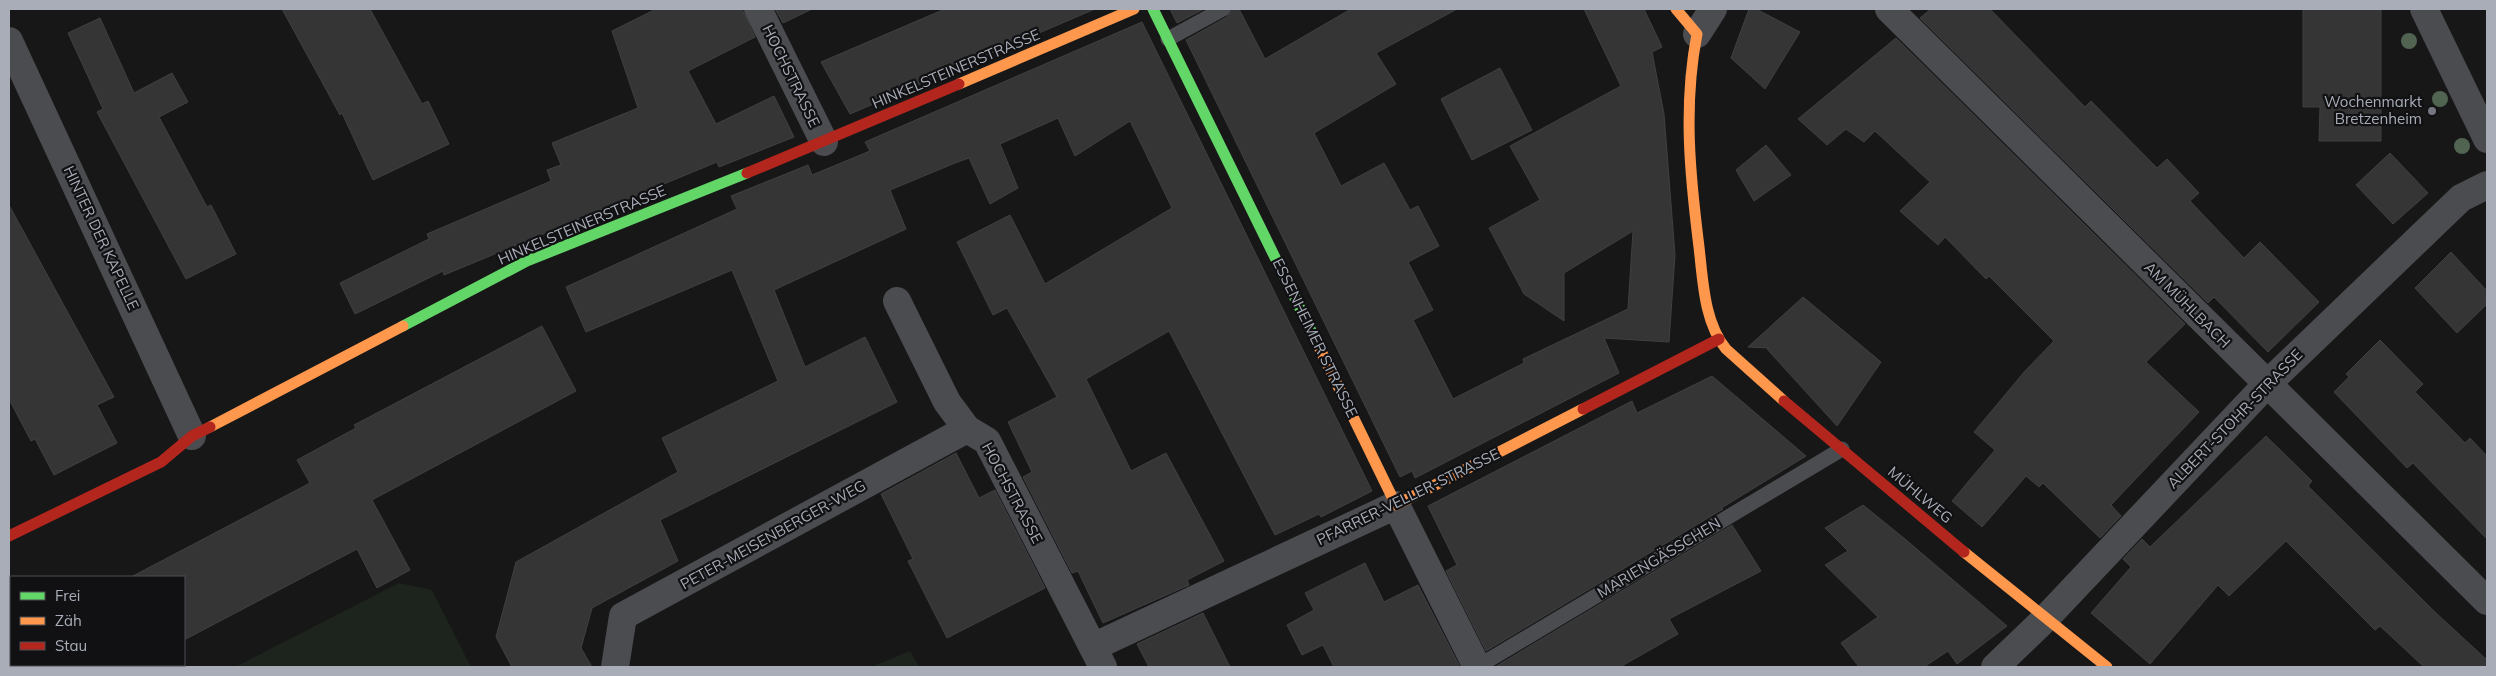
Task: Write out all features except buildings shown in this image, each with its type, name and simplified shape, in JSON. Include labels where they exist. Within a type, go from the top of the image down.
[{"type":"street","name":"HOCHSTRASSE","points":[[758,9],[824,142]]},
{"type":"street","name":"HINKELSTEINERSTRASSE","points":[[9,536],[161,462],[192,436],[527,262],[824,142],[1134,9]]},
{"type":"street","name":"ESSENHEIMER STRASSE","points":[[1154,9],[1477,667]]},
{"type":"street","points":[[1676,9],[1696,34]]},
{"type":"street","points":[[1713,9],[1696,34],[1689,65],[1687,106],[1693,200],[1705,292],[1719,339]]},
{"type":"street","name":"AM MÜHLBACH","points":[[1889,9],[2487,601]]},
{"type":"street","points":[[2424,9],[2487,139]]},
{"type":"street","name":"HINTER DER KAPELLE","points":[[9,41],[192,436]]},
{"type":"street","name":"ALBERT-STOHR-STRASSE","points":[[1995,667],[2045,620],[2267,384],[2461,198],[2487,184]]},
{"type":"street","name":"HOCHSTRASSE","points":[[897,301],[947,402],[967,429],[987,441],[1098,657]]},
{"type":"street","name":"MÜHLWEG","points":[[1719,339],[1756,378],[2045,620],[2107,667]]},
{"type":"street","name":"PFARRER-VELLER-STRASSE","points":[[1098,657],[1719,339]]},
{"type":"street","name":"PETER-MEISENBERGER-WEG","points":[[616,667],[623,616],[967,429]]},
{"type":"lane","points":[[1168,39],[1223,9]]},
{"type":"lane","name":"MARIENGÄSSCHEN","points":[[1477,667],[1842,449]]},
{"type":"shaded area","points":[[399,583],[432,590],[471,667],[235,667]]},
{"type":"shaded area","points":[[910,651],[919,667],[871,667]]},
{"type":"traffic: fast","points":[[1153,9],[1317,343]]},
{"type":"traffic: fast","points":[[403,326],[527,261],[747,173]]},
{"type":"traffic: slow","points":[[959,84],[1134,9]]},
{"type":"traffic: slow","points":[[1676,9],[1697,34],[1690,88],[1689,140],[1696,220],[1709,314],[1713,326],[1726,349],[1784,401]]},
{"type":"traffic: slow","points":[[210,427],[403,326]]},
{"type":"traffic: slow","points":[[1317,343],[1396,505],[1583,409]]},
{"type":"traffic: slow","points":[[1964,552],[2107,667]]},
{"type":"traffic: jam","points":[[747,173],[959,84]]},
{"type":"traffic: jam","points":[[1583,409],[1719,339]]},
{"type":"traffic: jam","points":[[1784,401],[1964,552]]},
{"type":"traffic: jam","points":[[9,536],[161,462],[192,436],[210,427]]},
{"type":"place","name":"Wochenmarkt Bretzenheim","points":[[2432,111]]}]
